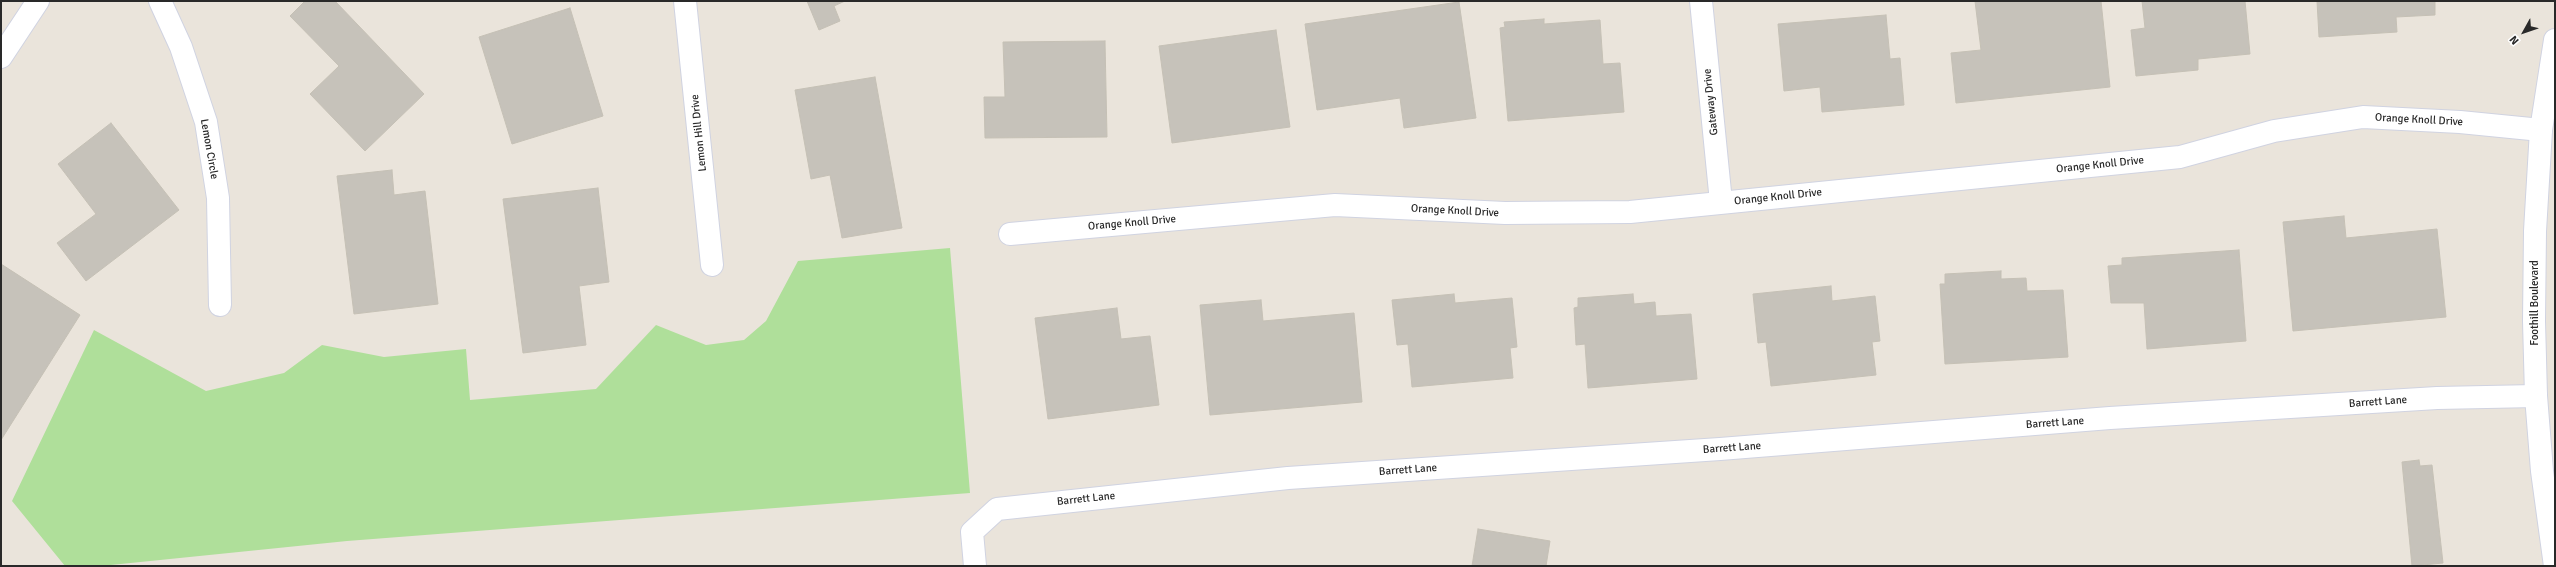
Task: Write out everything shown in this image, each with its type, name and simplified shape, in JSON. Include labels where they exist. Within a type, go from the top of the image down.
[{"type":"street","points":[[1,56],[38,1]]},
{"type":"street","name":"Lemon Circle","points":[[160,1],[181,47],[206,122],[218,198],[220,305]]},
{"type":"street","name":"Lemon Hill Drive","points":[[685,1],[712,265]]},
{"type":"street","name":"Gateway Drive","points":[[1701,1],[1721,202]]},
{"type":"street","name":"Foothill Boulevard","points":[[2555,40],[2541,130],[2535,231],[2536,396],[2542,471],[2555,566]]},
{"type":"street","name":"Orange Knoll Drive","points":[[1010,234],[1335,205],[1513,213],[1630,212],[2180,157],[2274,131],[2363,116],[2460,122],[2541,130]]},
{"type":"street","name":"Barrett Lane","points":[[975,566],[972,532],[996,509],[1288,478],[1720,449],[2110,418],[2437,398],[2536,396]]},
{"type":"green space","points":[[950,248],[970,493],[347,541],[101,566],[65,566],[12,501],[94,330],[206,391],[284,373],[322,345],[384,357],[466,349],[470,400],[596,389],[656,325],[706,345],[744,340],[766,321],[798,261]]},
{"type":"building","points":[[305,1],[335,1],[424,94],[365,151],[310,94],[339,66],[290,16]]},
{"type":"building","points":[[807,1],[845,1],[834,6],[840,21],[819,30]]},
{"type":"building","points":[[1975,1],[2101,1],[2110,87],[1956,103],[1951,53],[1981,50]]},
{"type":"building","points":[[2142,1],[2245,1],[2250,54],[2198,59],[2198,70],[2136,76],[2131,30],[2145,28]]},
{"type":"building","points":[[2317,1],[2435,1],[2435,15],[2396,17],[2397,32],[2319,37]]},
{"type":"building","points":[[1459,2],[1476,118],[1404,128],[1400,98],[1317,110],[1305,24]]},
{"type":"building","points":[[570,8],[603,116],[512,144],[479,37]]},
{"type":"building","points":[[1886,15],[1890,59],[1900,58],[1904,105],[1822,112],[1820,87],[1784,91],[1778,24]]},
{"type":"building","points":[[1544,19],[1544,24],[1600,20],[1603,64],[1620,63],[1624,112],[1508,121],[1500,28],[1505,27],[1504,22]]},
{"type":"building","points":[[1276,30],[1290,127],[1172,143],[1159,46]]},
{"type":"building","points":[[1105,41],[1107,137],[985,138],[984,97],[1005,97],[1003,42]]},
{"type":"building","points":[[875,77],[902,228],[842,238],[830,175],[811,179],[795,90]]},
{"type":"building","points":[[111,123],[179,210],[86,281],[57,243],[96,214],[58,164]]},
{"type":"building","points":[[392,170],[394,195],[425,191],[438,304],[354,314],[337,176]]},
{"type":"building","points":[[598,188],[609,282],[579,286],[586,345],[523,353],[503,199]]},
{"type":"building","points":[[2344,216],[2346,238],[2437,229],[2446,317],[2293,331],[2283,222]]},
{"type":"building","points":[[2239,250],[2246,341],[2147,349],[2144,303],[2111,303],[2108,266],[2122,265],[2122,258]]},
{"type":"building","points":[[1,264],[80,315],[1,440]]},
{"type":"building","points":[[2001,271],[2001,279],[2026,278],[2027,291],[2063,290],[2068,357],[1945,364],[1940,284],[1945,284],[1945,274]]},
{"type":"building","points":[[1831,286],[1832,301],[1875,296],[1880,341],[1872,342],[1876,375],[1771,386],[1766,342],[1758,343],[1753,294]]},
{"type":"building","points":[[1454,294],[1455,303],[1512,298],[1517,347],[1510,348],[1513,378],[1412,387],[1408,344],[1397,345],[1392,300]]},
{"type":"building","points":[[1633,294],[1634,304],[1655,302],[1656,316],[1691,314],[1697,379],[1588,388],[1585,344],[1576,345],[1574,308],[1578,307],[1578,298]]},
{"type":"building","points":[[1261,300],[1263,321],[1354,313],[1362,402],[1210,415],[1200,305]]},
{"type":"building","points":[[1117,308],[1121,339],[1150,336],[1159,405],[1048,419],[1035,318]]},
{"type":"building","points":[[2419,460],[2420,466],[2432,465],[2443,563],[2412,566],[2402,462]]},
{"type":"building","points":[[1478,529],[1550,541],[1546,566],[1472,566]]}]
